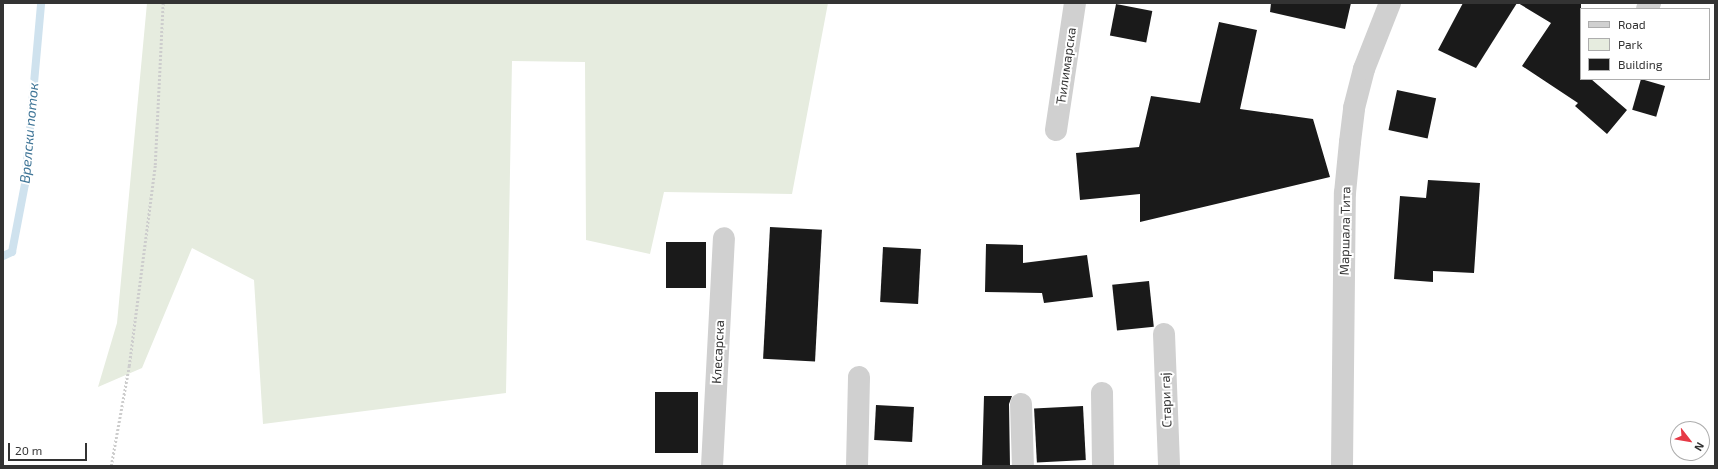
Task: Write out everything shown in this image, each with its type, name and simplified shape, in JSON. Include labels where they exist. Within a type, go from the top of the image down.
[{"type":"street","name":"Ћилимарска","points":[[1056,130],[1075,3]]},
{"type":"street","name":"Маршала Тита","points":[[1342,466],[1345,193],[1350,142],[1354,108],[1364,69],[1390,3]]},
{"type":"street","name":"Клесарска","points":[[712,466],[724,238]]},
{"type":"street","name":"Стари гај","points":[[1164,334],[1169,466]]},
{"type":"street","points":[[857,466],[859,378]]},
{"type":"street","points":[[1102,393],[1103,466]]},
{"type":"street","points":[[1022,404],[1023,466]]},
{"type":"path","points":[[111,466],[129,366],[155,165],[163,3]]},
{"type":"green space","points":[[147,3],[828,3],[792,194],[664,192],[650,254],[586,240],[585,62],[512,61],[506,393],[263,424],[254,280],[192,248],[142,368],[98,387],[117,323]]},
{"type":"building","points":[[1271,3],[1351,3],[1345,29],[1270,12]]},
{"type":"building","points":[[1463,3],[1517,3],[1476,68],[1438,50]]},
{"type":"building","points":[[1518,3],[1581,3],[1580,80],[1592,80],[1627,110],[1607,134],[1575,106],[1578,103],[1522,66],[1551,23]]},
{"type":"building","points":[[1116,4],[1152,11],[1146,42],[1110,35]]},
{"type":"building","points":[[1219,22],[1257,30],[1240,109],[1313,119],[1330,177],[1140,222],[1140,194],[1080,200],[1076,153],[1139,147],[1151,96],[1200,103]]},
{"type":"building","points":[[1641,80],[1665,86],[1656,117],[1632,110]]},
{"type":"building","points":[[1397,90],[1436,98],[1428,138],[1388,130]]},
{"type":"building","points":[[1428,180],[1480,183],[1474,273],[1433,271],[1433,282],[1394,279],[1400,196],[1426,198]]},
{"type":"building","points":[[770,227],[822,230],[815,362],[763,359]]},
{"type":"building","points":[[666,242],[706,242],[706,288],[666,288]]},
{"type":"building","points":[[986,244],[1023,245],[1023,263],[1087,255],[1093,297],[1044,303],[1042,293],[985,292]]},
{"type":"building","points":[[883,247],[921,249],[918,304],[880,302]]},
{"type":"building","points":[[1149,281],[1154,327],[1117,331],[1112,285]]},
{"type":"building","points":[[655,392],[698,392],[698,453],[655,453]]},
{"type":"building","points":[[984,396],[1012,396],[1009,404],[1010,466],[982,466]]},
{"type":"building","points":[[876,405],[914,407],[912,442],[874,440]]},
{"type":"building","points":[[1083,406],[1086,460],[1037,462],[1034,409]]},
{"type":"waterway","name":"Врелски поток","points":[[3,256],[12,252],[25,184],[41,3]]}]
